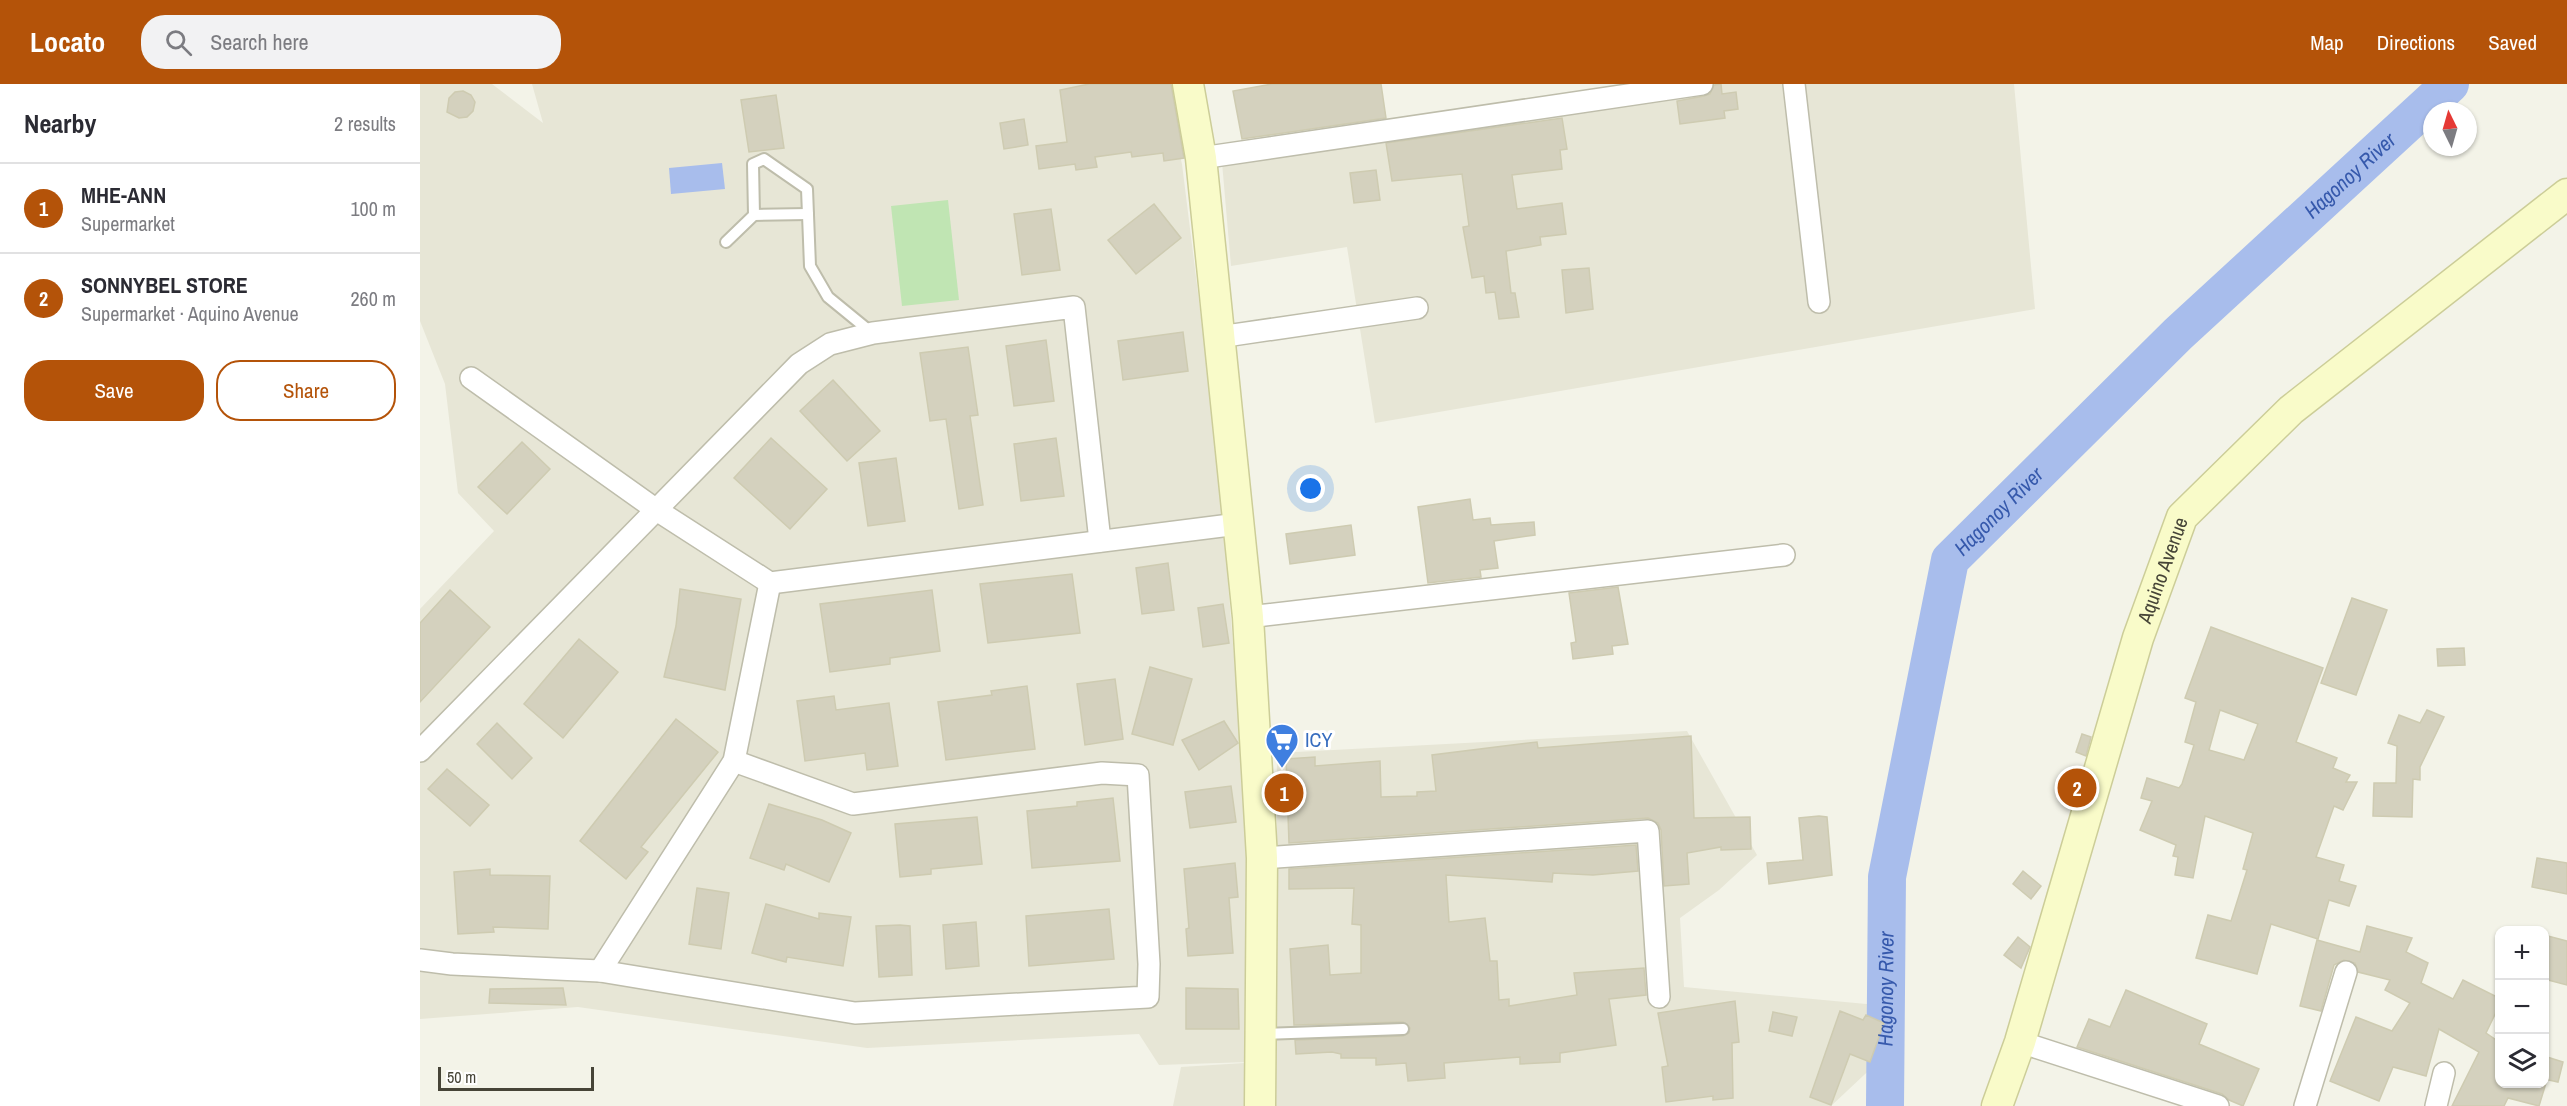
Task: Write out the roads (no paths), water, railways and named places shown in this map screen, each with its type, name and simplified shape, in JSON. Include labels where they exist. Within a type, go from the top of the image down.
[{"type":"main road","points":[[1188,84],[1201,158],[1248,617],[1262,858],[1260,1106]]},
{"type":"main road","name":"Aquino Avenue","points":[[1997,1106],[2020,1042],[2138,638],[2182,517],[2291,410],[2567,194]]},
{"type":"street","points":[[1201,158],[1702,84]]},
{"type":"street","points":[[1794,84],[1819,302]]},
{"type":"street","points":[[420,751],[658,511],[799,364],[830,344],[873,333],[1074,307],[1100,541]]},
{"type":"street","points":[[1219,337],[1417,308]]},
{"type":"street","points":[[471,378],[658,511],[770,583],[1238,524]]},
{"type":"street","points":[[1248,617],[1784,555]]},
{"type":"street","points":[[600,970],[734,761],[770,583]]},
{"type":"street","points":[[420,960],[452,964],[600,970],[855,1013],[1148,997],[1149,964],[1138,775],[1101,773],[853,804],[734,761]]},
{"type":"street","points":[[1262,858],[1648,831],[1659,997]]},
{"type":"street","points":[[2305,1106],[2346,972]]},
{"type":"street","points":[[2020,1042],[2218,1106]]},
{"type":"street","points":[[2436,1106],[2444,1073]]},
{"type":"lane","points":[[754,215],[753,164],[764,159],[807,189],[810,266],[828,297],[873,333]]},
{"type":"lane","points":[[726,242],[754,215],[808,214]]},
{"type":"lane","points":[[1261,1035],[1403,1029]]},
{"type":"water","points":[[722,163],[725,189],[671,194],[669,168]]},
{"type":"waterway","name":"Hagonoy River","points":[[1885,1106],[1887,877],[1950,560],[2178,334],[2450,84]]},
{"type":"place","name":"ICY","points":[[1282,769]]},
{"type":"place","name":"SONNYBEL STORE","points":[[2077,788]]},
{"type":"place","name":"MHE-ANN","points":[[1284,793]]}]
